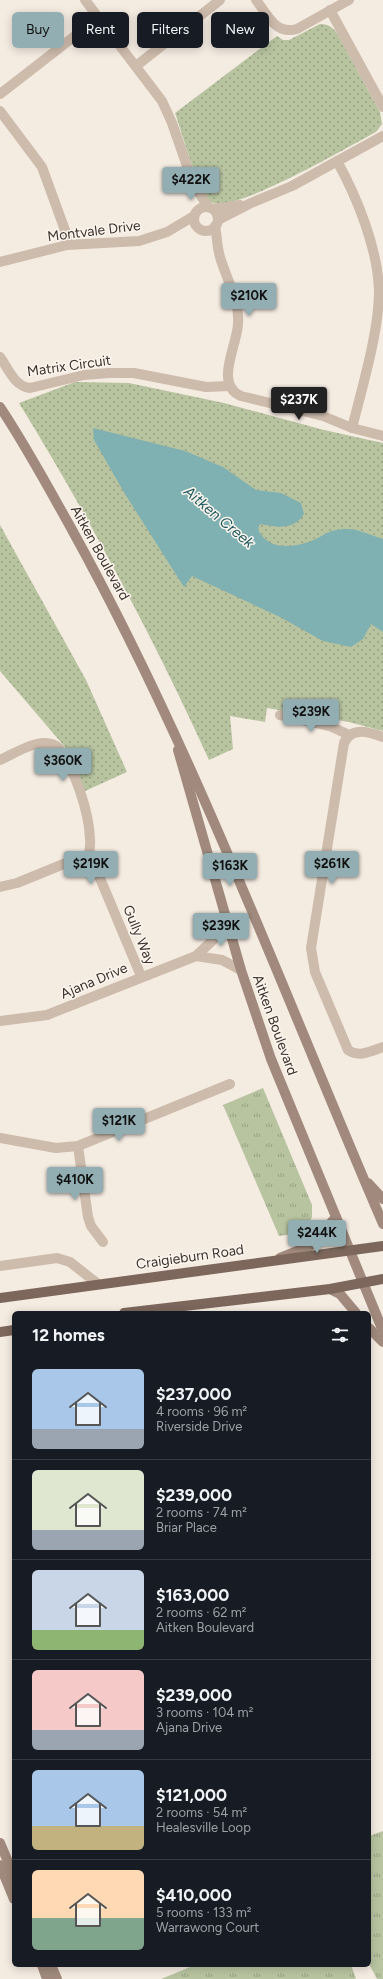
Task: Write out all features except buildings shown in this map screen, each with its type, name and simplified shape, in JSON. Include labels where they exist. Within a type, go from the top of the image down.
[{"type":"main road","name":"Aitken Boulevard","points":[[0,407],[94,570],[168,718],[205,800],[383,1224]]},
{"type":"main road","name":"Aitken Boulevard","points":[[168,718],[226,922],[271,1059],[383,1331]]},
{"type":"main road","points":[[363,1178],[383,1199]]},
{"type":"main road","points":[[276,1260],[310,1246],[336,1217]]},
{"type":"main road","name":"Craigieburn Road","points":[[0,1298],[383,1246]]},
{"type":"main road","points":[[141,1311],[330,1289],[383,1279]]},
{"type":"main road","points":[[330,1289],[340,1294],[354,1311]]},
{"type":"main road","points":[[0,1332],[12,1330]]},
{"type":"main road","points":[[371,1330],[383,1342]]},
{"type":"main road","points":[[0,1843],[12,1871]]},
{"type":"main road","points":[[0,1865],[12,1894]]},
{"type":"main road","points":[[43,1967],[47,1979]]},
{"type":"main road","points":[[52,1967],[57,1979]]},
{"type":"street","points":[[85,0],[94,12]]},
{"type":"street","points":[[136,66],[220,0]]},
{"type":"street","points":[[256,0],[276,26],[285,31],[297,29],[349,0]]},
{"type":"street","points":[[330,10],[383,107]]},
{"type":"street","points":[[0,94],[72,38]]},
{"type":"street","points":[[122,48],[156,92],[166,109],[193,183],[211,208],[217,223],[220,256],[235,300],[239,322],[227,378],[232,391],[241,396],[323,416],[352,428],[383,436]]},
{"type":"street","points":[[0,111],[42,167],[66,233],[67,245]]},
{"type":"street","points":[[201,229],[210,230],[217,223],[251,202],[292,186],[383,136]]},
{"type":"street","points":[[337,161],[348,180],[367,232],[375,259],[381,298],[368,363],[352,428]]},
{"type":"street","points":[[193,183],[195,223],[220,256]]},
{"type":"street","points":[[195,214],[201,208],[251,202]]},
{"type":"street","name":"Montvale Drive","points":[[167,232],[195,214]]},
{"type":"street","name":"Montvale Drive","points":[[0,262],[67,245],[134,242],[167,232],[201,229]]},
{"type":"street","name":"Matrix Circuit","points":[[0,357],[16,382],[24,387],[30,388],[72,377],[109,372],[134,373],[206,387],[229,386]]},
{"type":"street","points":[[280,715],[330,726],[349,735],[361,731],[383,737]]},
{"type":"street","points":[[349,735],[343,748],[311,948],[315,972],[344,1044],[352,1053],[361,1054],[383,1047]]},
{"type":"street","points":[[0,760],[45,742],[51,743],[59,748],[76,782],[83,803],[90,839],[88,860],[78,859],[71,861],[17,883],[0,887]]},
{"type":"street","name":"Gully Way","points":[[88,860],[97,870],[141,976]]},
{"type":"street","name":"Ajana Drive","points":[[0,1022],[47,1015],[141,976],[196,956],[214,939],[226,922]]},
{"type":"street","name":"Ajana Drive","points":[[196,956],[222,960],[241,970]]},
{"type":"street","points":[[0,1138],[56,1148],[78,1146],[230,1084]]},
{"type":"street","points":[[78,1146],[88,1217],[91,1226],[103,1242]]},
{"type":"street","points":[[0,1266],[57,1258],[70,1262],[98,1284]]},
{"type":"green space","points":[[320,24],[330,26],[337,33],[380,112],[382,124],[376,132],[292,177],[266,189],[242,199],[223,204],[211,202],[206,197],[196,175],[175,113],[261,48],[269,48],[269,42],[277,36],[283,40],[289,40]]},
{"type":"green space","points":[[75,382],[129,383],[224,403],[324,430],[383,443],[383,731],[349,722],[267,708],[265,722],[230,716],[233,749],[209,760],[166,669],[120,579],[71,490],[19,403]]},
{"type":"green space","points":[[0,525],[86,680],[127,772],[85,791],[65,747],[0,671]]},
{"type":"green space","points":[[263,1088],[312,1205],[312,1217],[304,1232],[279,1236],[223,1105]]},
{"type":"green space","points":[[383,1831],[383,1979],[377,1979],[371,1967],[371,1835]]},
{"type":"green space","points":[[190,1967],[352,1967],[356,1979],[161,1979]]},
{"type":"water","name":"Aitken Creek","points":[[93,428],[185,451],[223,467],[256,490],[281,493],[301,503],[304,514],[295,523],[278,527],[260,524],[258,529],[262,536],[273,544],[287,546],[302,544],[314,540],[329,532],[344,529],[359,531],[383,539],[383,632],[371,624],[363,639],[351,647],[323,641],[280,617],[192,576],[184,587],[125,494],[94,440]]}]
